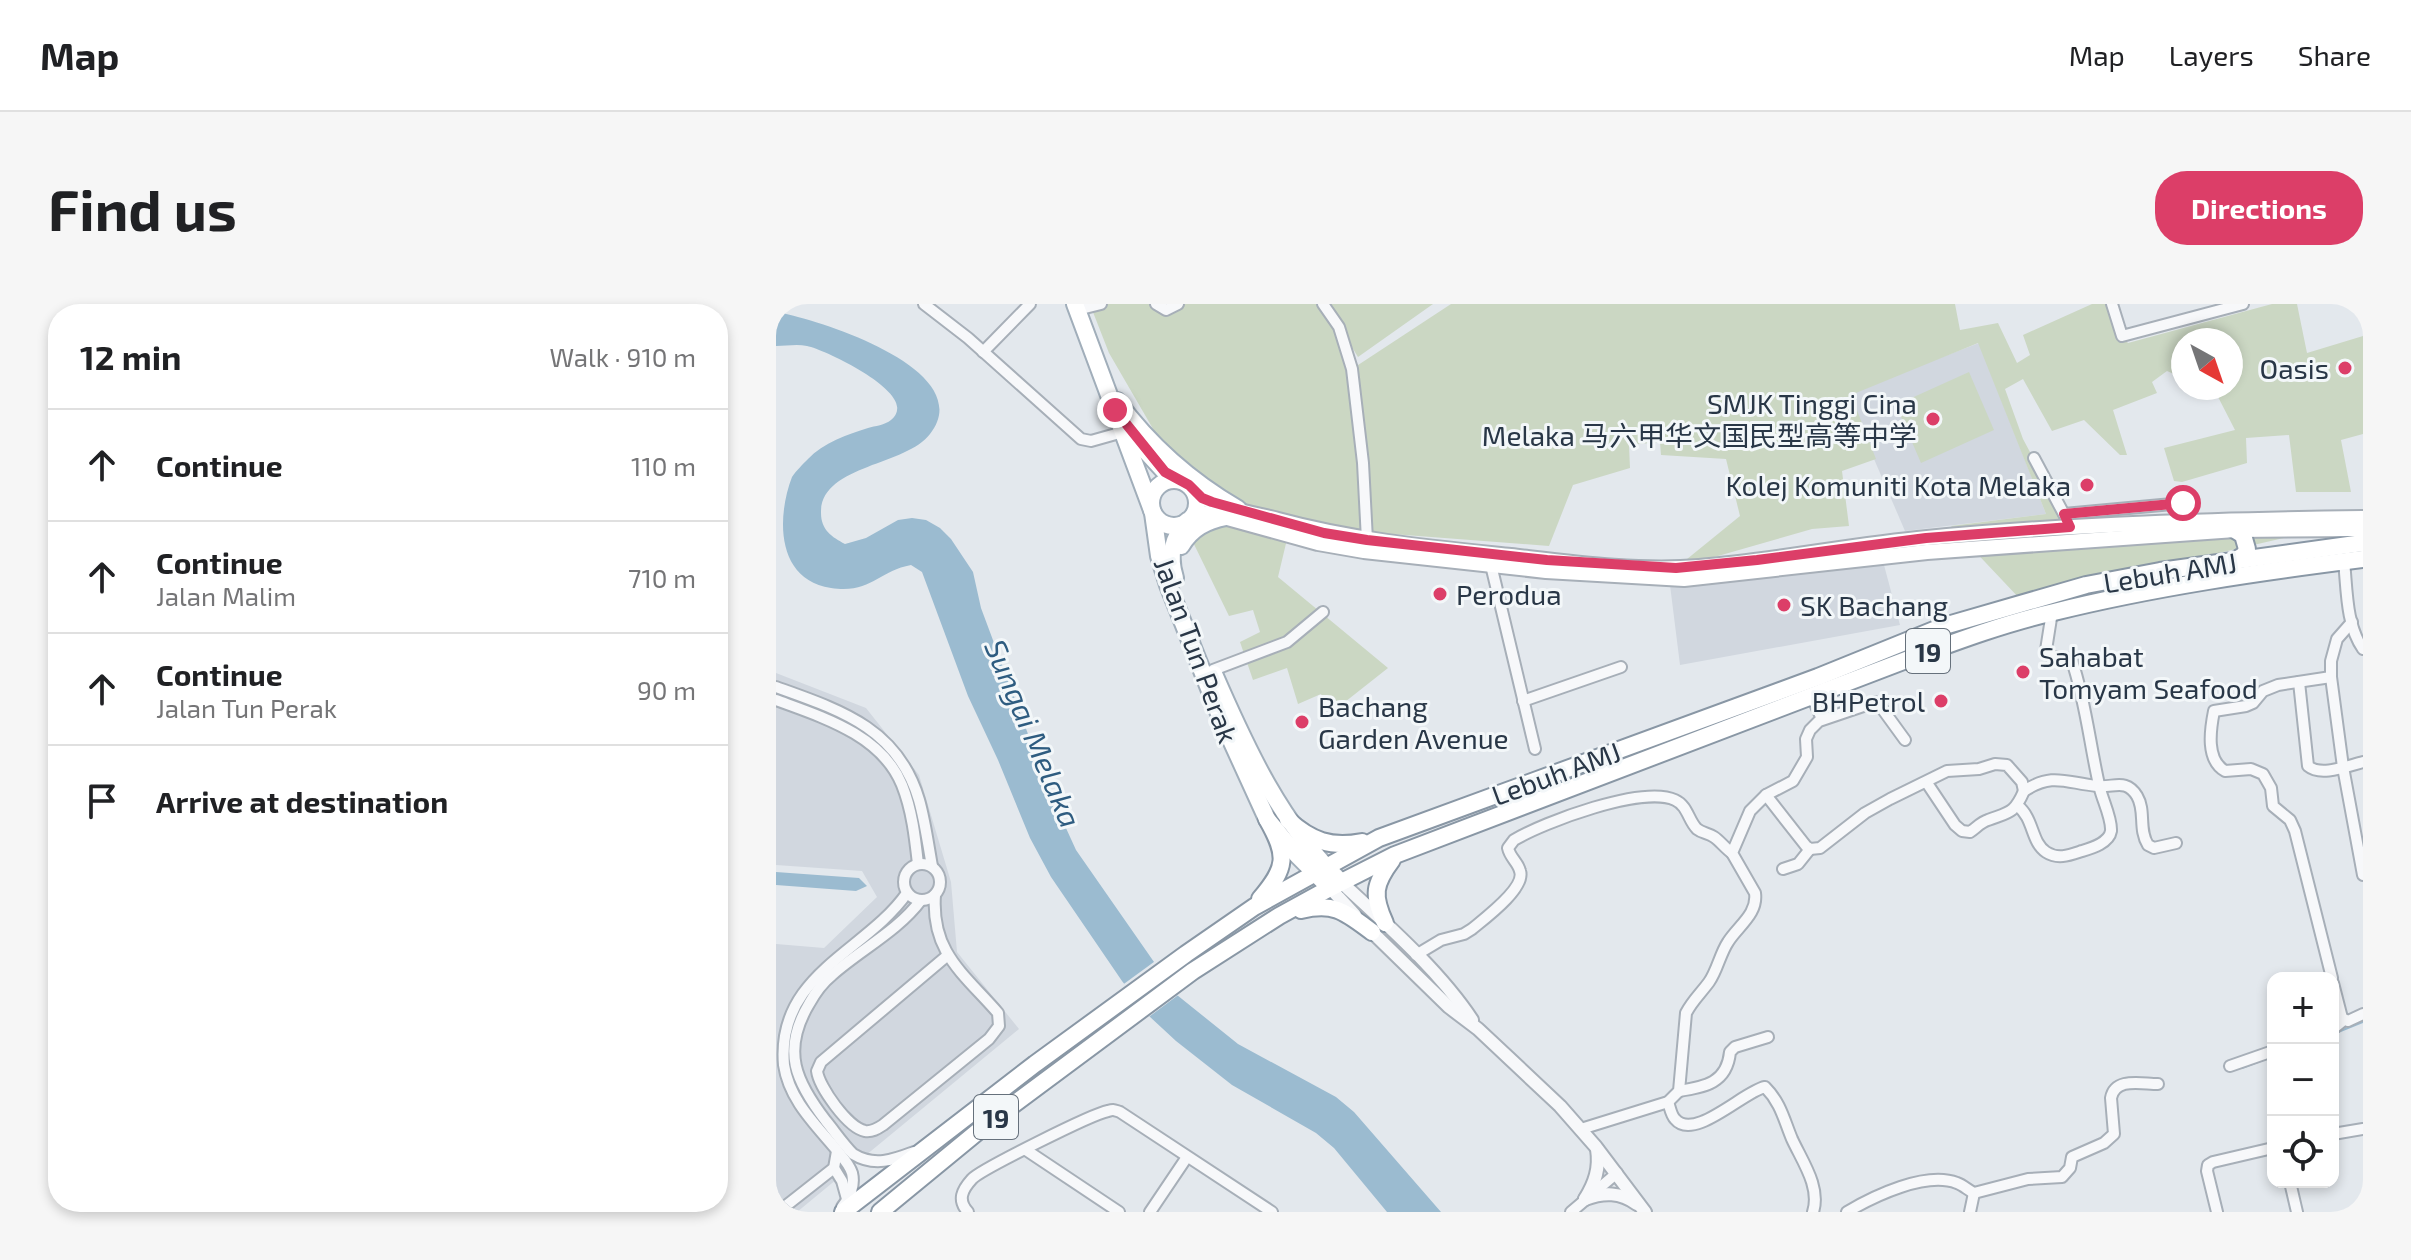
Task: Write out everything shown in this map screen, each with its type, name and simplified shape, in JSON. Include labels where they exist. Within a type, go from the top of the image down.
[{"type":"main road","name":"Jalan Tun Perak","points":[[1076,307],[1153,513],[1159,556],[1168,585],[1225,729],[1267,819],[1319,870]]},
{"type":"main road","points":[[1103,380],[1136,425],[1176,466],[1212,493],[1232,513]]},
{"type":"main road","name":"Jalan Tun Perak","points":[[1115,410],[1158,465],[1176,480]]},
{"type":"main road","points":[[2363,518],[2067,521],[1676,568],[1547,560],[1367,540],[1232,513],[1204,514],[1168,525],[1153,513],[1151,500],[1156,487],[1176,480],[1232,513],[1334,546],[1491,565],[1684,579],[1927,552],[2235,530],[2363,529]]},
{"type":"main road","points":[[1189,519],[1196,503],[1193,491]]},
{"type":"main road","points":[[1177,583],[1178,556],[1189,534],[1212,520],[1232,513]]},
{"type":"main road","name":"Jalan Tun Perak","points":[[1189,519],[1175,538],[1171,552],[1177,583],[1254,761],[1319,870]]},
{"type":"main road","points":[[2232,562],[2244,555],[2247,549],[2243,535],[2235,530]]},
{"type":"main road","points":[[2299,552],[2363,535]]},
{"type":"main road","name":"Lebuh AMJ","points":[[843,1208],[1105,1013],[1254,907],[1379,838],[1818,677],[1944,626],[2086,585],[2160,571],[2363,543]]},
{"type":"main road","name":"Lebuh AMJ","points":[[880,1212],[987,1124],[1197,968],[1279,916],[1395,855],[1957,641],[2052,612],[2191,584],[2363,559]]},
{"type":"main road","points":[[1254,907],[1272,885],[1283,864],[1281,845],[1267,819]]},
{"type":"main road","points":[[1288,820],[1302,833],[1327,844],[1342,845],[1379,838]]},
{"type":"main road","points":[[1279,916],[1328,906],[1378,927],[1377,885],[1395,855]]},
{"type":"main road","points":[[1319,870],[1336,885]]},
{"type":"street","points":[[924,304],[968,338],[1081,439],[1091,441],[1123,432]]},
{"type":"street","points":[[983,352],[1030,304]]},
{"type":"street","points":[[1076,307],[1101,304]]},
{"type":"street","points":[[1156,304],[1166,310],[1178,304]]},
{"type":"street","points":[[1323,304],[1339,327],[1352,369],[1363,463],[1367,540]]},
{"type":"street","points":[[2112,304],[2122,336],[2243,304]]},
{"type":"street","points":[[2034,458],[2067,521]]},
{"type":"street","points":[[2344,561],[2355,636],[2363,649]]},
{"type":"street","points":[[1491,565],[1535,749]]},
{"type":"street","points":[[1213,670],[1287,642],[1323,612]]},
{"type":"street","points":[[2018,806],[2031,822],[2037,842],[2044,851],[2054,856],[2064,857],[2091,848],[2109,836],[2111,829],[2072,661],[2051,657],[2046,650],[2052,612]]},
{"type":"street","points":[[2352,622],[2337,639],[2331,661],[2331,677],[2343,767],[2363,875]]},
{"type":"street","points":[[1523,701],[1621,667]]},
{"type":"street","points":[[2330,972],[2293,825],[2273,806],[2271,788],[2263,774],[2251,769],[2225,771],[2212,759],[2212,722],[2214,711],[2246,706],[2271,687],[2331,677]]},
{"type":"street","points":[[2299,682],[2308,766],[2316,772],[2363,762]]},
{"type":"street","points":[[776,687],[853,718],[880,736],[902,761],[919,800],[932,866],[940,878],[940,887],[935,895],[938,935],[948,955],[998,1013],[999,1026],[989,1039],[883,1125],[868,1132],[853,1126],[823,1089],[817,1071],[821,1062],[948,955]]},
{"type":"street","points":[[1812,697],[1822,719]]},
{"type":"street","points":[[776,700],[856,734],[882,755],[902,784],[913,824],[918,864]]},
{"type":"street","points":[[1732,853],[1744,821],[1756,804],[1793,781],[1807,757],[1806,739],[1810,730],[1822,719],[1875,702],[1905,740]]},
{"type":"street","points":[[1783,869],[1798,864],[1810,849],[1820,848],[1865,813],[1947,771],[2007,765],[2016,772],[2024,791],[2018,806],[2007,814],[1983,822],[1970,832],[1962,831],[1927,783]]},
{"type":"street","points":[[2024,791],[2057,778],[2100,787],[2129,786],[2139,801],[2141,827],[2148,845],[2154,848],[2176,843]]},
{"type":"street","points":[[1766,795],[1810,849]]},
{"type":"street","points":[[1416,955],[1441,940],[1472,929],[1513,891],[1521,878],[1521,872],[1509,854],[1509,844],[1514,840],[1610,802],[1634,798],[1675,800],[1689,813],[1700,831],[1717,838],[1732,853],[1756,900],[1748,918],[1718,959],[1710,980],[1686,1013],[1679,1091]]},
{"type":"street","points":[[921,900],[907,893],[904,884],[906,874],[918,864],[932,866]]},
{"type":"street","points":[[1336,885],[1449,1007],[1478,1029],[1581,1129],[1644,1210]]},
{"type":"street","points":[[843,1208],[853,1178],[851,1170],[806,1114],[788,1083],[783,1047],[785,1031],[792,1010],[812,979],[895,908],[907,893]]},
{"type":"street","points":[[923,1149],[892,1161],[879,1162],[861,1159],[853,1154],[807,1095],[799,1080],[794,1047],[803,1014],[829,977],[909,914],[921,900],[935,895]]},
{"type":"street","points":[[1378,927],[1416,955],[1458,999],[1478,1029]]},
{"type":"street","points":[[2339,1007],[2344,1020]]},
{"type":"street","points":[[2339,1024],[2363,1014]]},
{"type":"street","points":[[1581,1129],[1668,1102],[1679,1091],[1702,1088],[1716,1081],[1729,1064],[1730,1052],[1735,1047],[1768,1037]]},
{"type":"street","points":[[2230,1066],[2267,1053]]},
{"type":"street","points":[[1847,1212],[1908,1184],[1934,1180],[1955,1182],[1974,1193],[2028,1179],[2062,1177],[2070,1168],[2072,1157],[2104,1143],[2114,1134],[2111,1092],[2116,1087],[2122,1084],[2158,1084]]},
{"type":"street","points":[[1668,1102],[1673,1117],[1688,1127],[1765,1087],[1781,1108],[1790,1134],[1804,1159],[1815,1199],[1813,1212]]},
{"type":"street","points":[[965,1209],[961,1196],[973,1177],[1081,1122],[1114,1110],[1272,1212]]},
{"type":"street","points":[[2339,1133],[2363,1129]]},
{"type":"street","points":[[1585,1199],[1596,1176],[1596,1147]]},
{"type":"street","points":[[2217,1212],[2208,1165],[2267,1149]]},
{"type":"street","points":[[1026,1150],[1119,1212]]},
{"type":"street","points":[[837,1151],[834,1168],[842,1181],[843,1208]]},
{"type":"street","points":[[1150,1212],[1187,1157]]},
{"type":"street","points":[[778,1212],[834,1168]]},
{"type":"street","points":[[1571,1212],[1617,1173]]},
{"type":"street","points":[[2291,1188],[2297,1212]]},
{"type":"street","points":[[1970,1212],[1974,1193]]},
{"type":"street","points":[[1585,1199],[1604,1194],[1624,1196],[1644,1210]]},
{"type":"shaded area","name":"SMJK Tinggi Cina Melaka 马六甲华文国民型高等中学","points":[[1979,343],[2046,514],[1905,531],[1846,394]]},
{"type":"shaded area","name":"SK Bachang","points":[[1884,565],[1900,625],[1680,665],[1670,585]]},
{"type":"shaded area","points":[[776,673],[866,708],[919,775],[951,882],[957,952],[1019,1029],[797,1212],[776,1212],[776,944],[824,948],[877,897],[862,871],[776,865]]},
{"type":"green space","points":[[1099,304],[1433,304],[1358,357],[1342,331],[1352,369],[1451,304],[1955,304],[1960,330],[1998,323],[2017,363],[2030,355],[2023,335],[2092,304],[2112,304],[2122,336],[2128,343],[2171,331],[2171,373],[2167,371],[2152,382],[2157,393],[2113,410],[2127,455],[2120,455],[2084,420],[2052,431],[2023,379],[2005,389],[2023,439],[2070,527],[2072,542],[2323,529],[2020,599],[1951,526],[2046,514],[1978,343],[1851,395],[1876,459],[1842,471],[1849,526],[1812,529],[1676,568],[1740,516],[1726,459],[1661,455],[1660,442],[1629,445],[1630,468],[1573,485],[1549,546],[1366,532],[1288,535],[1278,577],[1388,668],[1331,713],[1321,694],[1298,704],[1287,668],[1253,680],[1240,642],[1260,632],[1253,610],[1229,616],[1189,534],[1220,504],[1156,434],[1109,353],[1091,307]]},
{"type":"green space","points":[[2272,304],[2297,304],[2307,353],[2363,336],[2363,434],[2341,440],[2351,492],[2296,492],[2289,435],[2246,438],[2247,463],[2182,482],[2174,481],[2164,448],[2235,430],[2220,400],[2243,400],[2243,328],[2183,328]]},
{"type":"green space","points":[[1969,372],[1994,430],[1921,463],[1896,405]]},
{"type":"water","points":[[776,312],[825,325],[888,352],[914,369],[933,389],[939,411],[930,434],[918,445],[849,475],[834,485],[824,497],[821,519],[825,528],[845,544],[866,538],[898,520],[912,518],[926,520],[951,539],[973,572],[981,608],[1050,793],[1076,850],[1177,995],[1238,1044],[1336,1097],[1354,1112],[1441,1212],[1387,1212],[1334,1148],[1316,1133],[1232,1085],[1149,1016],[1051,877],[1030,838],[968,696],[922,572],[911,565],[865,585],[845,589],[813,583],[800,573],[785,545],[783,528],[792,477],[821,448],[844,436],[886,423],[897,410],[888,391],[830,354],[807,346],[776,346]]},
{"type":"water","points":[[776,872],[859,878],[867,886],[856,891],[776,885]]},
{"type":"pier","points":[[1158,959],[1181,993],[1146,1019],[1121,986]]},
{"type":"waterway","points":[[2339,1032],[2363,1022]]},
{"type":"waterway","points":[[2242,1068],[2267,1059]]},
{"type":"place","name":"Oasis","points":[[2345,368]]},
{"type":"place","name":"SMJK Tinggi Cina Melaka 马六甲华文国民型高等中学","points":[[1933,419]]},
{"type":"place","name":"Kolej Komuniti Kota Melaka","points":[[2087,485]]},
{"type":"place","name":"Perodua","points":[[1440,594]]},
{"type":"place","name":"SK Bachang","points":[[1784,605]]},
{"type":"place","name":"Sahabat Tomyam Seafood","points":[[2023,672]]},
{"type":"place","name":"BHPetrol","points":[[1941,701]]},
{"type":"place","name":"Bachang Garden Avenue","points":[[1302,722]]},
{"type":"route","points":[[1115,410],[1165,472],[1212,502],[1329,534],[1547,560],[1620,566],[1698,567],[1926,538],[2070,527],[2064,514],[2183,503]]},
{"type":"water label","name":"Sungai Melaka","points":[[1034,733]]}]
